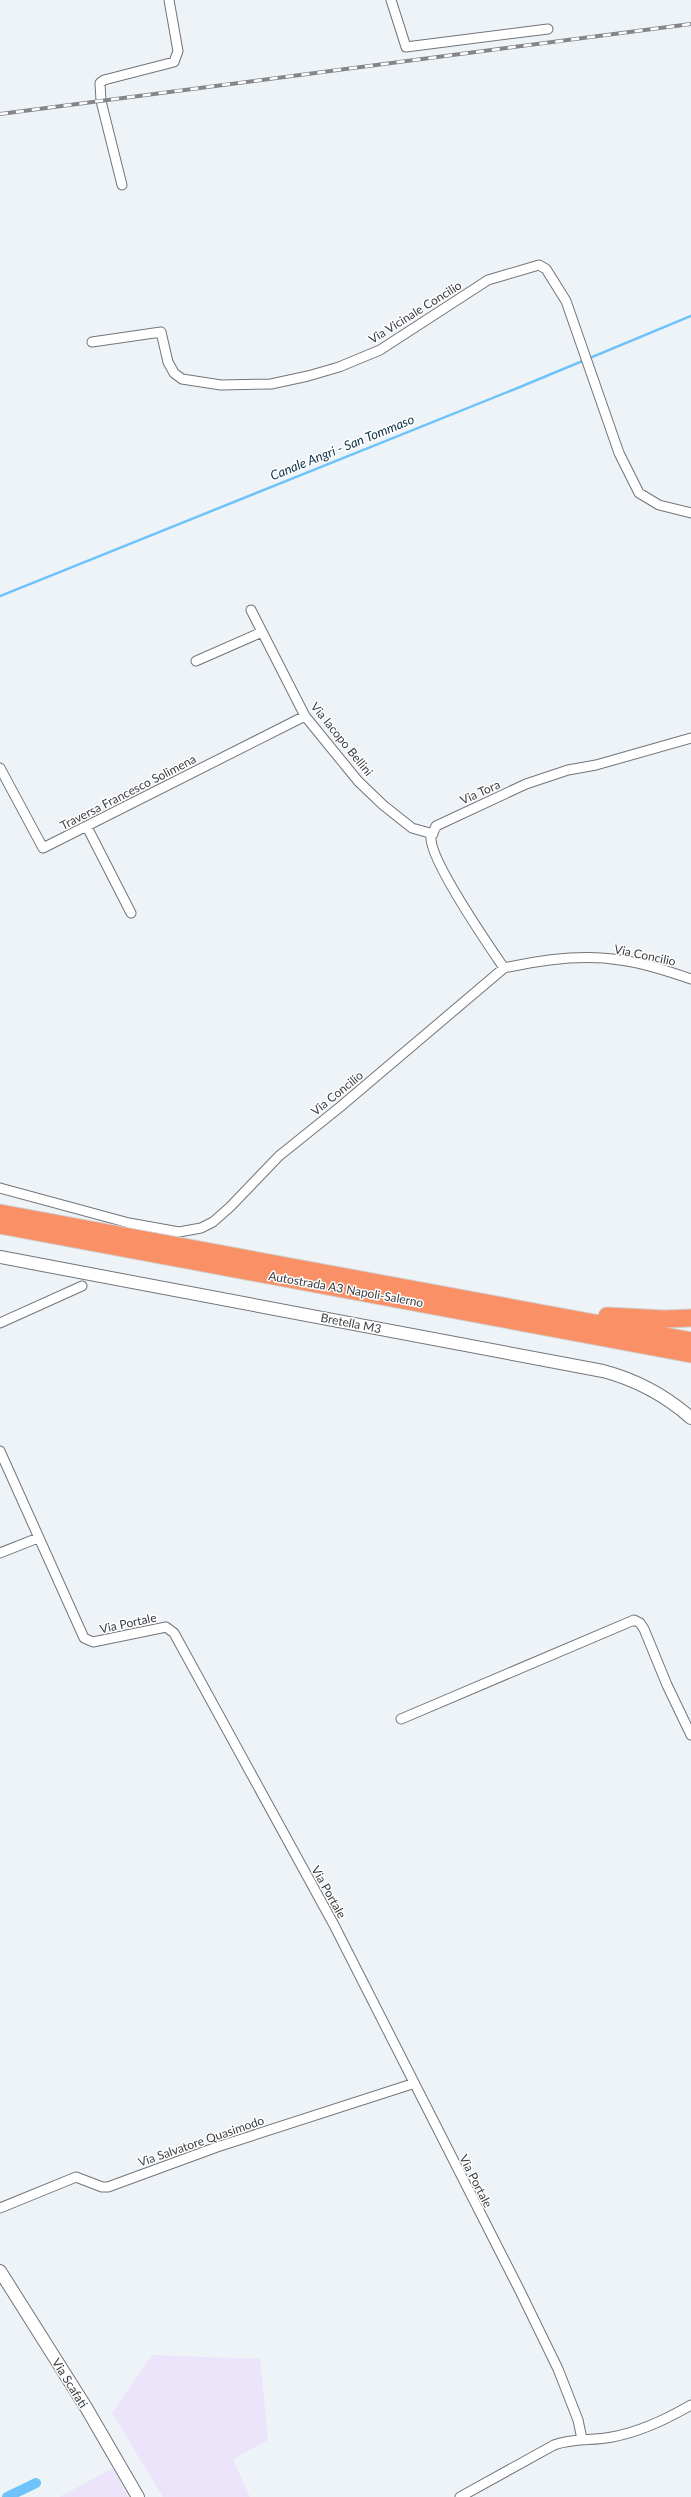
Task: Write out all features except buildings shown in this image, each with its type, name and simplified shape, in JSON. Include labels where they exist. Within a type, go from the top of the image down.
[{"type":"highway","name":"Autostrada A3 Napoli-Salerno","points":[[0,1213],[691,1341]]},
{"type":"highway","name":"Autostrada A3 Napoli-Salerno","points":[[0,1225],[691,1354]]},
{"type":"highway","points":[[421,1291],[516,1300],[590,1314],[624,1318],[691,1318]]},
{"type":"street","points":[[122,185],[101,101],[100,83],[104,80],[174,62],[178,51],[169,0]]},
{"type":"street","points":[[391,0],[406,47],[548,29]]},
{"type":"street","name":"Via Vicinale Concilio","points":[[92,342],[161,332],[168,362],[174,373],[182,379],[222,384],[271,384],[340,367],[380,350],[488,280],[539,265],[546,269],[566,301],[619,453],[639,493],[659,505],[691,513]]},
{"type":"street","name":"Via Iacopo Bellini","points":[[251,610],[306,716],[358,780],[383,805],[412,828],[433,834]]},
{"type":"street","points":[[196,661],[262,632]]},
{"type":"street","name":"Traversa Francesco Solimena","points":[[0,768],[43,848],[88,827],[306,716]]},
{"type":"street","name":"Via Tora","points":[[433,834],[436,826],[526,784],[568,770],[596,765],[691,738]]},
{"type":"street","points":[[88,827],[131,913]]},
{"type":"street","points":[[433,834],[431,838],[438,861],[462,904],[504,968]]},
{"type":"street","name":"Via Concilio","points":[[0,1188],[129,1223],[178,1232],[201,1228],[212,1222],[230,1207],[279,1156],[340,1107],[504,968],[533,963],[599,958],[644,964],[691,979]]},
{"type":"street","name":"Bretella M3","points":[[0,1257],[603,1371],[643,1385],[661,1395],[691,1418]]},
{"type":"street","points":[[0,1323],[82,1286]]},
{"type":"street","name":"Via Portale","points":[[0,1451],[81,1634],[88,1642],[99,1641],[156,1628],[166,1627],[174,1633],[334,1925],[412,2084],[549,2351],[570,2399],[582,2439]]},
{"type":"street","points":[[0,1553],[38,1538]]},
{"type":"street","points":[[401,1719],[634,1620],[640,1623],[644,1629],[667,1685],[691,1735]]},
{"type":"street","name":"Via Salvatore Quasimodo","points":[[0,2208],[76,2177],[83,2178],[102,2187],[108,2187],[217,2147],[412,2084]]},
{"type":"street","name":"Via Scafati","points":[[0,2271],[87,2409],[138,2497]]},
{"type":"street","points":[[460,2497],[545,2449],[563,2442],[582,2439],[602,2439],[625,2434],[654,2424],[689,2409]]},
{"type":"shaded area","points":[[152,2355],[260,2359],[268,2440],[233,2459],[250,2497],[163,2497],[112,2413]]},
{"type":"shaded area","points":[[113,2468],[128,2497],[59,2497]]},
{"type":"waterway","name":"Canale Angri - San Tommaso","points":[[0,596],[520,387],[691,316]]},
{"type":"waterway","points":[[7,2497],[36,2483]]},
{"type":"railway","points":[[0,114],[691,24]]}]
